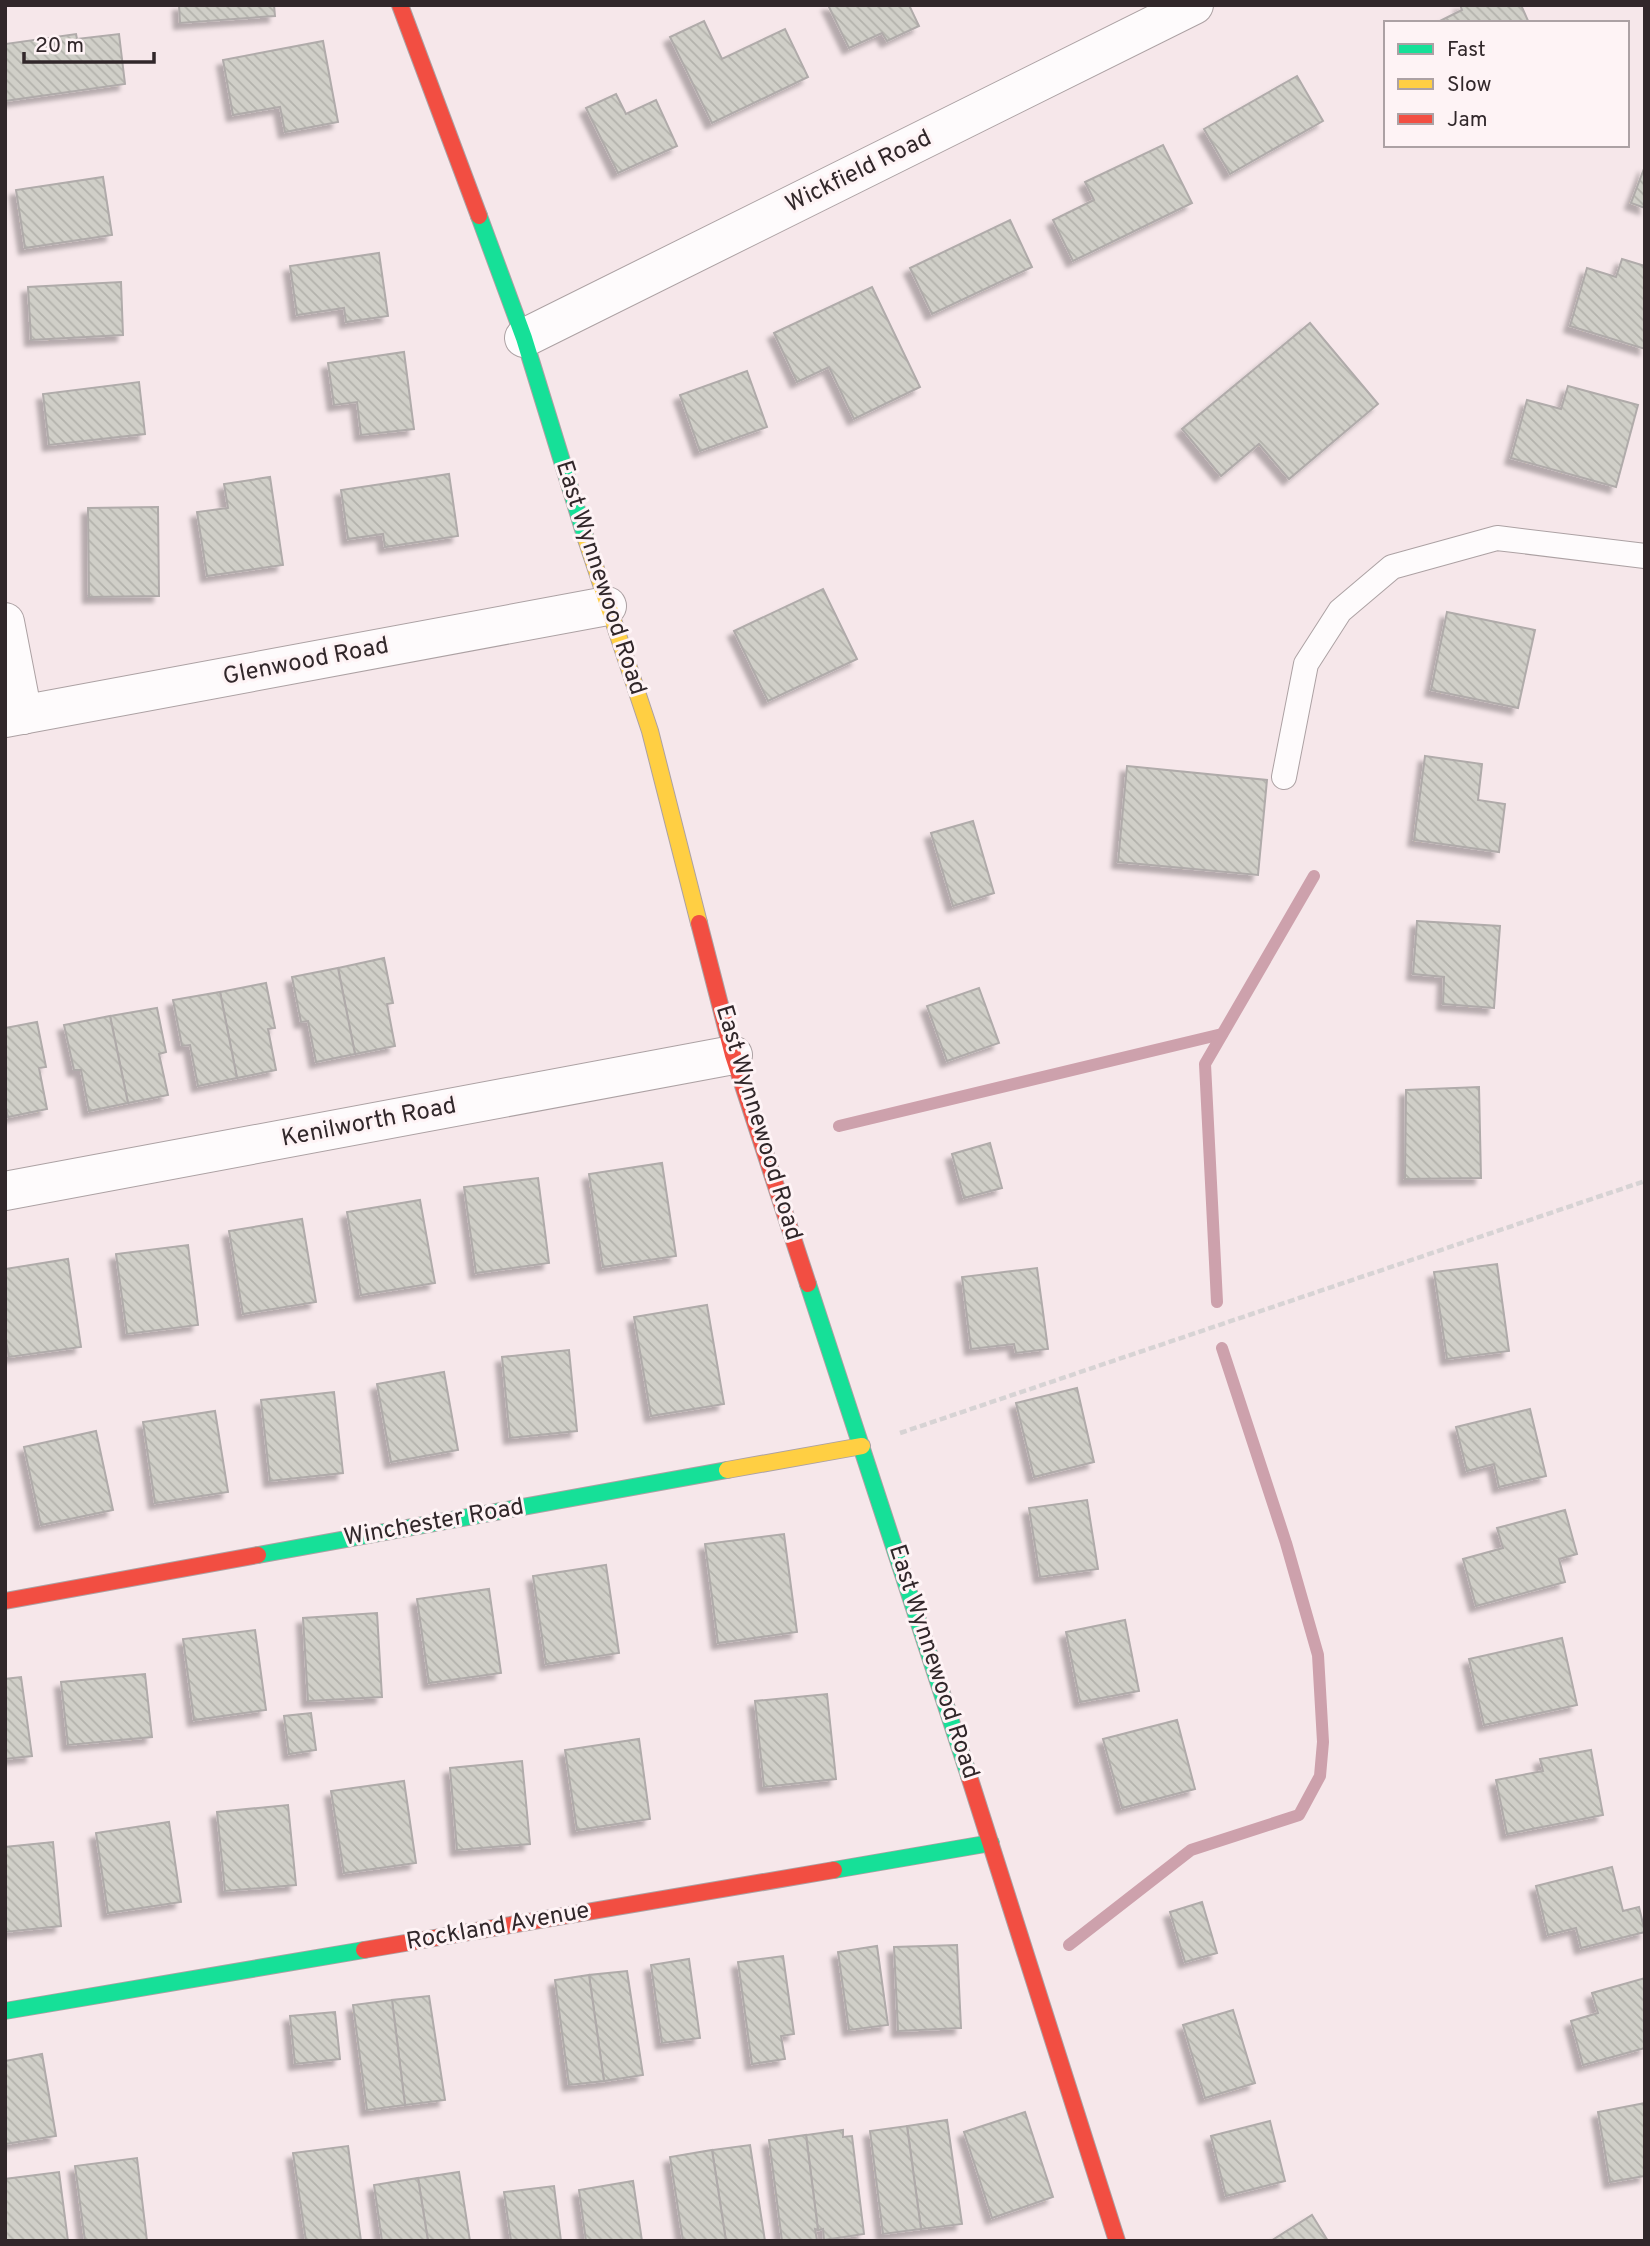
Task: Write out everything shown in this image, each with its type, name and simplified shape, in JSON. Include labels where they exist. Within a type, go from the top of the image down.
[{"type":"street","name":"East Wynnewood Road","points":[[400,5],[524,338],[607,606],[650,731],[733,1055],[991,1843],[1117,2241]]},
{"type":"street","name":"Wickfield Road","points":[[524,338],[1194,5]]},
{"type":"street","name":"Glenwood Road","points":[[14,716],[607,606]]},
{"type":"street","points":[[5,622],[14,716]]},
{"type":"street","name":"Kenilworth Road","points":[[5,1191],[733,1055]]},
{"type":"street","name":"Winchester Road","points":[[5,1601],[862,1446]]},
{"type":"street","name":"Rockland Avenue","points":[[5,2011],[991,1843]]},
{"type":"lane","points":[[1284,777],[1306,664],[1340,611],[1392,567],[1497,538],[1645,556]]},
{"type":"path","points":[[862,1446],[1645,1181]]},
{"type":"building","points":[[179,5],[274,5],[275,16],[180,23]]},
{"type":"building","points":[[828,5],[909,5],[919,26],[887,41],[882,33],[849,48]]},
{"type":"building","points":[[1460,5],[1521,5],[1528,21],[1440,21],[1462,10]]},
{"type":"building","points":[[704,21],[722,59],[785,29],[808,77],[712,123],[670,37]]},
{"type":"building","points":[[76,34],[77,39],[119,34],[125,84],[5,101],[5,44]]},
{"type":"building","points":[[323,41],[338,122],[285,132],[280,107],[233,115],[223,60]]},
{"type":"building","points":[[1297,76],[1323,121],[1230,174],[1204,129]]},
{"type":"building","points":[[616,94],[626,114],[656,100],[677,146],[618,173],[586,108]]},
{"type":"building","points":[[1163,145],[1192,203],[1073,261],[1053,220],[1094,200],[1085,182]]},
{"type":"building","points":[[1645,166],[1645,208],[1631,203]]},
{"type":"building","points":[[103,177],[112,235],[25,248],[16,190]]},
{"type":"building","points":[[1010,220],[1032,267],[932,314],[910,268]]},
{"type":"building","points":[[379,253],[388,316],[346,322],[344,308],[297,315],[290,266]]},
{"type":"building","points":[[1622,259],[1645,266],[1645,349],[1570,326],[1587,268],[1616,277]]},
{"type":"building","points":[[121,282],[123,335],[31,340],[28,287]]},
{"type":"building","points":[[872,287],[920,387],[854,419],[829,367],[797,382],[774,333]]},
{"type":"building","points":[[1310,323],[1378,404],[1289,479],[1259,444],[1221,476],[1182,429]]},
{"type":"building","points":[[404,352],[414,429],[361,435],[357,402],[334,405],[328,363]]},
{"type":"building","points":[[747,371],[767,427],[700,451],[680,395]]},
{"type":"building","points":[[139,382],[145,434],[49,445],[43,394]]},
{"type":"building","points":[[1568,386],[1638,405],[1616,487],[1511,458],[1527,400],[1561,409]]},
{"type":"building","points":[[449,474],[458,536],[385,547],[383,534],[348,539],[341,490]]},
{"type":"building","points":[[270,477],[283,565],[207,576],[197,512],[228,508],[224,484]]},
{"type":"building","points":[[158,507],[159,596],[89,597],[88,508]]},
{"type":"building","points":[[823,589],[857,659],[768,701],[734,631]]},
{"type":"building","points":[[1447,612],[1535,630],[1518,708],[1431,690]]},
{"type":"building","points":[[1425,756],[1482,764],[1478,800],[1505,804],[1499,852],[1414,840]]},
{"type":"building","points":[[1127,766],[1267,780],[1258,875],[1118,862]]},
{"type":"building","points":[[973,821],[994,893],[953,906],[931,833]]},
{"type":"building","points":[[1417,921],[1500,926],[1494,1008],[1443,1004],[1444,977],[1413,974]]},
{"type":"building","points":[[384,958],[393,1003],[387,1004],[395,1046],[355,1054],[338,968]]},
{"type":"building","points":[[338,968],[355,1054],[316,1062],[308,1021],[301,1022],[292,977]]},
{"type":"building","points":[[266,983],[275,1028],[268,1029],[276,1070],[237,1078],[220,992]]},
{"type":"building","points":[[979,988],[999,1043],[947,1061],[927,1006]]},
{"type":"building","points":[[220,992],[237,1078],[198,1086],[190,1045],[182,1046],[173,1000]]},
{"type":"building","points":[[157,1008],[166,1052],[159,1054],[168,1095],[128,1103],[110,1016]]},
{"type":"building","points":[[110,1016],[128,1103],[89,1111],[81,1070],[74,1070],[64,1025]]},
{"type":"building","points":[[37,1022],[46,1067],[39,1068],[47,1109],[8,1117],[5,1105],[5,1028]]},
{"type":"building","points":[[1479,1087],[1481,1178],[1405,1179],[1406,1090]]},
{"type":"building","points":[[990,1143],[1002,1188],[964,1198],[952,1154]]},
{"type":"building","points":[[662,1163],[676,1256],[603,1267],[589,1174]]},
{"type":"building","points":[[538,1178],[549,1263],[476,1273],[464,1187]]},
{"type":"building","points":[[420,1200],[435,1283],[361,1295],[347,1212]]},
{"type":"building","points":[[302,1219],[316,1302],[243,1314],[229,1231]]},
{"type":"building","points":[[188,1245],[198,1325],[127,1334],[116,1254]]},
{"type":"building","points":[[68,1259],[81,1347],[9,1357],[5,1336],[5,1269]]},
{"type":"building","points":[[1497,1264],[1509,1351],[1447,1359],[1434,1272]]},
{"type":"building","points":[[1037,1268],[1048,1349],[1016,1353],[1014,1344],[971,1349],[962,1277]]},
{"type":"building","points":[[707,1305],[724,1404],[651,1416],[634,1317]]},
{"type":"building","points":[[569,1350],[577,1431],[510,1438],[502,1357]]},
{"type":"building","points":[[444,1372],[458,1450],[391,1462],[377,1384]]},
{"type":"building","points":[[1077,1388],[1094,1462],[1034,1477],[1016,1403]]},
{"type":"building","points":[[334,1392],[343,1473],[270,1481],[261,1400]]},
{"type":"building","points":[[1530,1409],[1546,1476],[1499,1487],[1494,1464],[1467,1471],[1456,1427]]},
{"type":"building","points":[[215,1411],[228,1492],[155,1503],[143,1422]]},
{"type":"building","points":[[96,1431],[113,1510],[41,1525],[24,1447]]},
{"type":"building","points":[[1087,1500],[1098,1569],[1040,1577],[1029,1508]]},
{"type":"building","points":[[1565,1510],[1577,1554],[1559,1559],[1565,1582],[1476,1606],[1463,1559],[1503,1548],[1497,1528]]},
{"type":"building","points":[[784,1534],[797,1632],[718,1643],[705,1544]]},
{"type":"building","points":[[606,1565],[619,1653],[546,1664],[533,1576]]},
{"type":"building","points":[[489,1589],[501,1673],[429,1683],[417,1599]]},
{"type":"building","points":[[377,1613],[382,1697],[308,1701],[303,1618]]},
{"type":"building","points":[[1125,1620],[1139,1691],[1080,1702],[1066,1632]]},
{"type":"building","points":[[255,1630],[266,1710],[194,1720],[183,1639]]},
{"type":"building","points":[[1562,1638],[1577,1705],[1484,1725],[1469,1659]]},
{"type":"building","points":[[145,1674],[152,1737],[68,1745],[61,1682]]},
{"type":"building","points":[[21,1677],[32,1756],[5,1759],[5,1679]]},
{"type":"building","points":[[827,1694],[836,1779],[764,1787],[755,1701]]},
{"type":"building","points":[[311,1713],[316,1750],[289,1754],[284,1716]]},
{"type":"building","points":[[1177,1720],[1195,1789],[1122,1808],[1103,1739]]},
{"type":"building","points":[[639,1739],[650,1819],[577,1830],[565,1750]]},
{"type":"building","points":[[1591,1750],[1603,1815],[1507,1834],[1496,1780],[1543,1771],[1540,1759]]},
{"type":"building","points":[[522,1761],[530,1844],[457,1850],[450,1768]]},
{"type":"building","points":[[404,1781],[416,1863],[344,1873],[331,1791]]},
{"type":"building","points":[[288,1805],[296,1885],[225,1891],[217,1812]]},
{"type":"building","points":[[169,1822],[181,1902],[108,1913],[96,1833]]},
{"type":"building","points":[[53,1842],[61,1926],[5,1932],[5,1847]]},
{"type":"building","points":[[1612,1867],[1623,1911],[1639,1907],[1645,1932],[1581,1948],[1576,1928],[1548,1935],[1536,1886]]},
{"type":"building","points":[[1202,1902],[1217,1953],[1185,1962],[1170,1912]]},
{"type":"building","points":[[957,1945],[961,2028],[898,2031],[894,1947]]},
{"type":"building","points":[[877,1946],[888,2025],[849,2030],[838,1952]]},
{"type":"building","points":[[783,1956],[794,2034],[781,2036],[785,2059],[752,2064],[738,1962]]},
{"type":"building","points":[[689,1959],[700,2038],[662,2043],[651,1965]]},
{"type":"building","points":[[627,1971],[643,2075],[604,2081],[589,1975]]},
{"type":"building","points":[[589,1975],[604,2081],[569,2085],[555,1980]]},
{"type":"building","points":[[1645,1978],[1645,2048],[1583,2065],[1571,2021],[1598,2013],[1592,1993]]},
{"type":"building","points":[[429,1996],[445,2100],[405,2105],[392,2000]]},
{"type":"building","points":[[392,2000],[405,2105],[367,2110],[353,2005]]},
{"type":"building","points":[[1233,2010],[1255,2083],[1205,2098],[1183,2025]]},
{"type":"building","points":[[335,2012],[340,2059],[295,2064],[290,2016]]},
{"type":"building","points":[[42,2054],[56,2136],[5,2144],[5,2061]]},
{"type":"building","points":[[1645,2103],[1645,2176],[1610,2182],[1598,2112]]},
{"type":"building","points":[[1025,2112],[1053,2197],[992,2218],[964,2132]]},
{"type":"building","points":[[947,2120],[962,2224],[921,2229],[907,2126]]},
{"type":"building","points":[[1270,2121],[1285,2181],[1226,2196],[1211,2136]]},
{"type":"building","points":[[907,2126],[921,2229],[883,2234],[870,2131]]},
{"type":"building","points":[[843,2130],[843,2137],[852,2136],[864,2234],[824,2240],[823,2229],[818,2230],[806,2135]]},
{"type":"building","points":[[806,2135],[817,2240],[782,2241],[769,2140]]},
{"type":"building","points":[[750,2145],[765,2241],[726,2241],[712,2150]]},
{"type":"building","points":[[348,2146],[361,2241],[306,2241],[293,2153]]},
{"type":"building","points":[[712,2150],[726,2241],[683,2241],[670,2157]]},
{"type":"building","points":[[137,2158],[147,2241],[85,2241],[75,2166]]},
{"type":"building","points":[[59,2172],[68,2241],[5,2241],[5,2179]]},
{"type":"building","points":[[459,2172],[470,2241],[428,2241],[418,2178]]},
{"type":"building","points":[[418,2178],[428,2241],[382,2241],[374,2185]]},
{"type":"building","points":[[633,2181],[642,2241],[586,2241],[579,2190]]},
{"type":"building","points":[[554,2186],[561,2241],[511,2241],[504,2192]]},
{"type":"building","points":[[1312,2215],[1328,2241],[1271,2241]]},
{"type":"waterway","points":[[1217,1302],[1205,1064],[1314,876]]},
{"type":"waterway","points":[[839,1126],[1222,1034]]},
{"type":"waterway","points":[[1069,1945],[1191,1850],[1299,1815],[1320,1776],[1323,1742],[1318,1655],[1286,1543],[1222,1348]]},
{"type":"traffic: fast","points":[[479,216],[524,338],[586,539]]},
{"type":"traffic: fast","points":[[808,1284],[969,1776]]},
{"type":"traffic: fast","points":[[258,1555],[727,1470]]},
{"type":"traffic: fast","points":[[834,1870],[991,1843]]},
{"type":"traffic: fast","points":[[5,2011],[364,1950]]},
{"type":"traffic: slow","points":[[586,539],[650,731],[699,923]]},
{"type":"traffic: slow","points":[[727,1470],[862,1446]]},
{"type":"traffic: jam","points":[[400,5],[479,216]]},
{"type":"traffic: jam","points":[[699,923],[733,1055],[808,1284]]},
{"type":"traffic: jam","points":[[5,1601],[258,1555]]},
{"type":"traffic: jam","points":[[969,1776],[1117,2241]]},
{"type":"traffic: jam","points":[[364,1950],[834,1870]]}]
